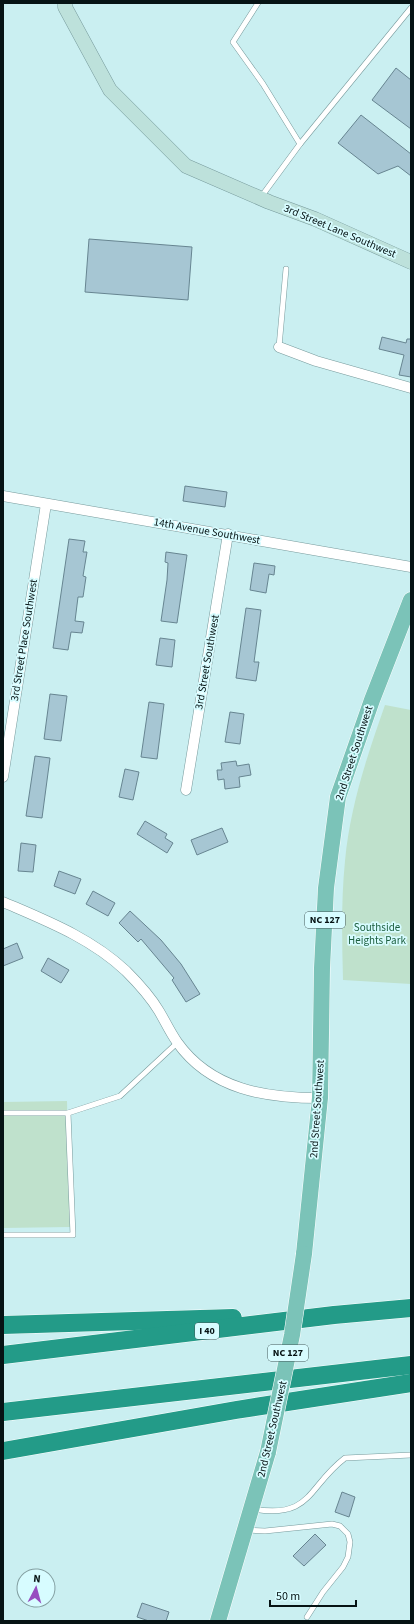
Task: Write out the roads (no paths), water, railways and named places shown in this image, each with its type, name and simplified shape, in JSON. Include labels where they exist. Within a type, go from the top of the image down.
[{"type":"highway","name":"I 40","points":[[3,1355],[334,1315],[411,1308]]},
{"type":"highway","points":[[3,1325],[334,1315]]},
{"type":"highway","points":[[3,1412],[411,1365]]},
{"type":"highway","points":[[3,1451],[236,1410],[411,1383]]},
{"type":"main road","name":"3rd Street Lane Southwest","points":[[65,3],[65,7],[110,90],[186,166],[264,200],[315,218],[411,262]]},
{"type":"main road","name":"2nd Street Southwest","points":[[218,1621],[268,1452],[292,1335],[304,1254],[320,1098],[322,968],[326,888],[338,797],[372,700],[411,600]]},
{"type":"street","points":[[279,347],[316,362],[411,388]]},
{"type":"street","name":"14th Avenue Southwest","points":[[3,496],[411,567]]},
{"type":"street","name":"3rd Street Place Southwest","points":[[3,777],[46,504]]},
{"type":"street","name":"3rd Street Southwest","points":[[186,790],[228,534]]},
{"type":"street","points":[[3,902],[67,930],[103,952],[126,971],[143,989],[158,1009],[178,1043],[209,1073],[238,1088],[270,1096],[320,1098]]},
{"type":"lane","points":[[258,3],[233,42],[300,144]]},
{"type":"lane","points":[[264,200],[300,144],[411,8]]},
{"type":"lane","points":[[279,347],[286,269]]},
{"type":"lane","points":[[3,1113],[68,1113],[120,1096],[178,1043]]},
{"type":"lane","points":[[3,1235],[73,1235],[68,1113]]},
{"type":"lane","points":[[252,1509],[276,1512],[294,1508],[345,1458],[411,1455]]},
{"type":"lane","points":[[246,1530],[265,1531],[332,1524],[340,1526],[346,1531],[350,1542],[346,1561],[307,1617]]},
{"type":"park label","name":"Southside Heights Park","points":[[377,933]]}]
